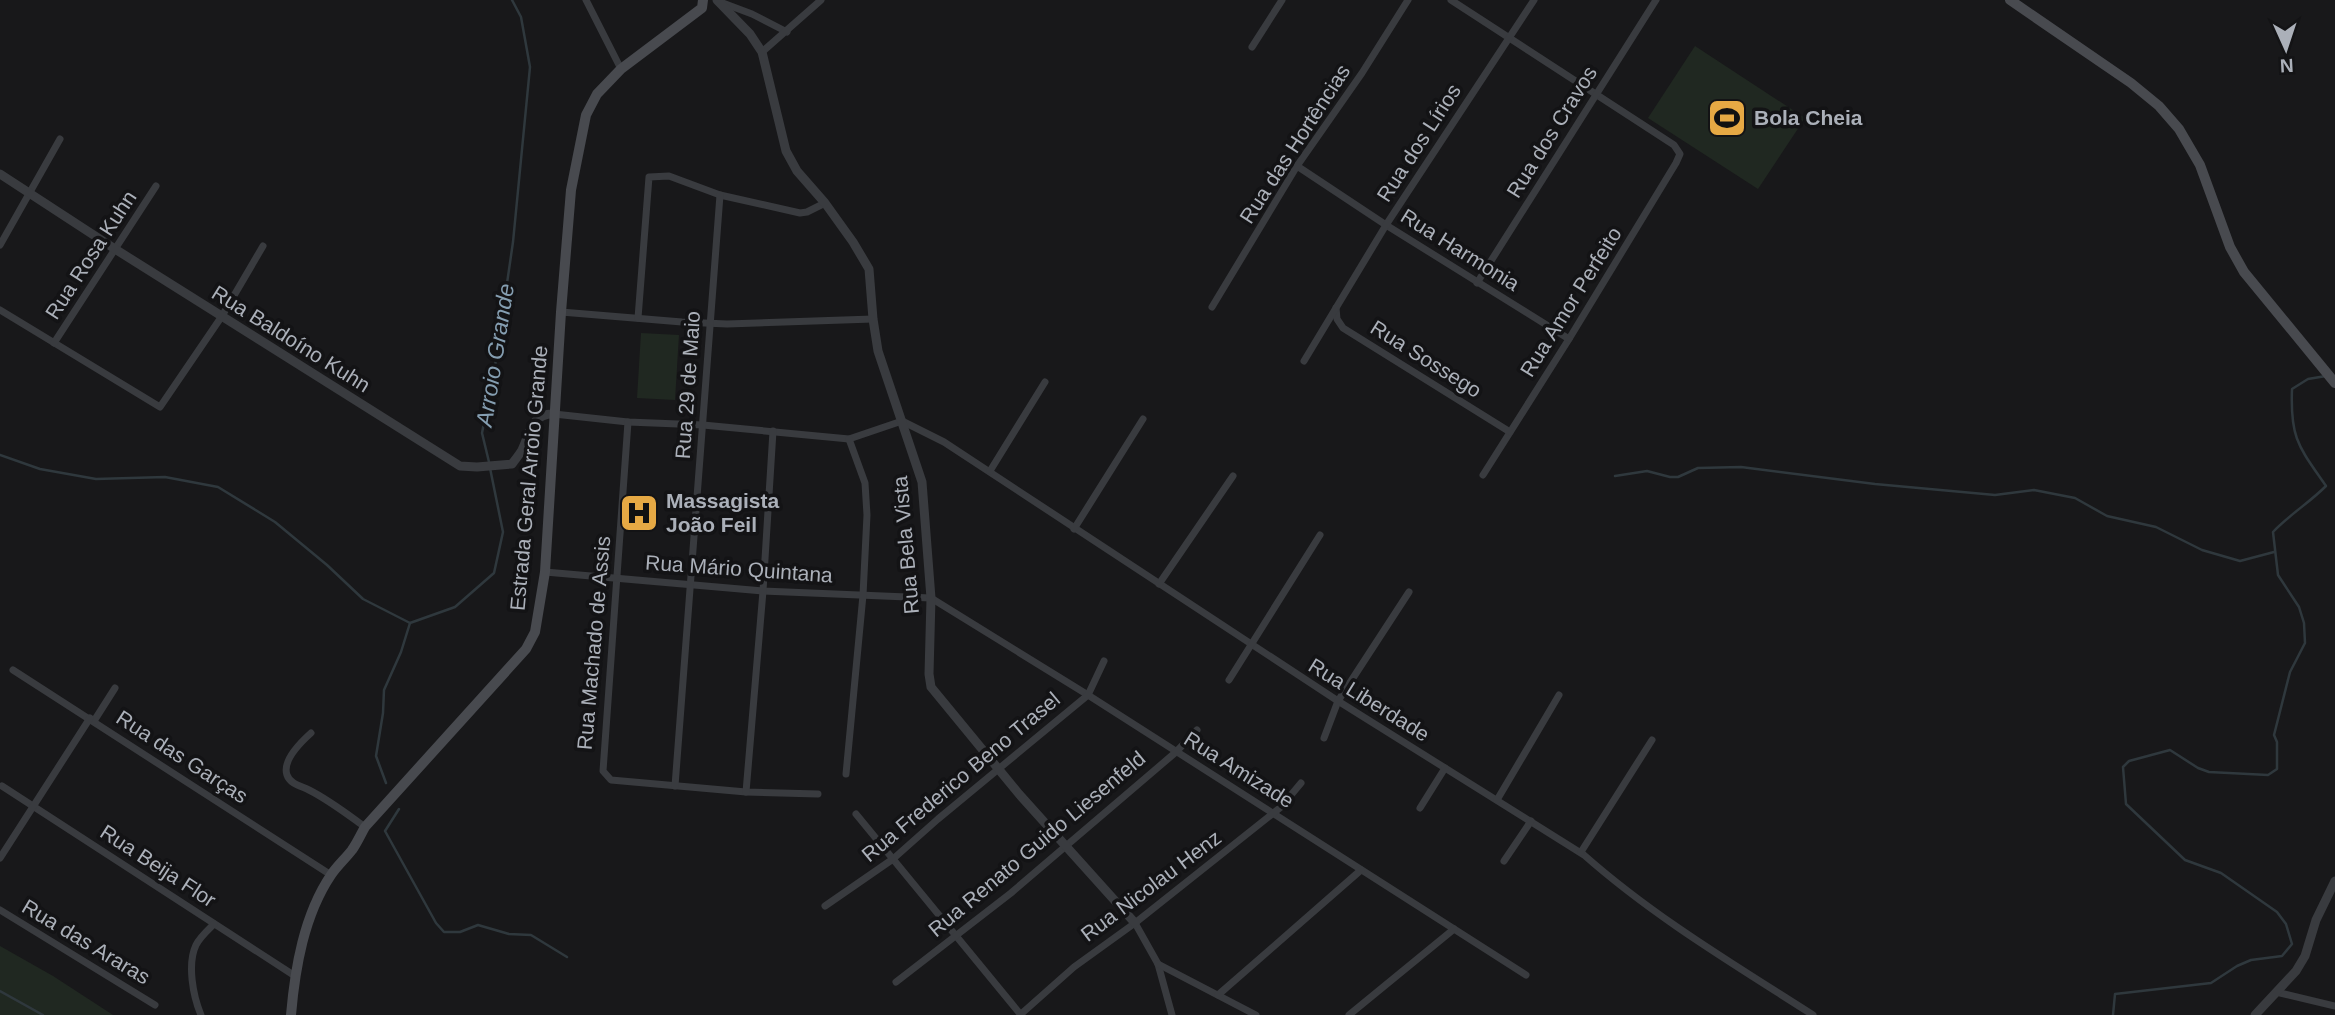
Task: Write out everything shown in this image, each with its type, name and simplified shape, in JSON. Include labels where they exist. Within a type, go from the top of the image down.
[{"type":"main road","name":"Estrada Geral Arroio Grande","points":[[291,1015],[295,976],[310,920],[331,875],[351,851],[365,827],[526,649],[535,632],[545,572],[571,190],[586,115],[597,94],[621,69],[702,8],[703,0]]},
{"type":"main road","points":[[2010,0],[2131,83],[2159,106],[2179,129],[2200,165],[2230,247],[2244,272],[2335,383]]},
{"type":"street","points":[[586,0],[621,69]]},
{"type":"street","points":[[717,0],[787,32]]},
{"type":"street","name":"Rua Bela Vista","points":[[717,0],[750,34],[762,52],[786,151],[797,171],[825,202],[869,269],[878,351],[922,482],[931,598],[931,687],[998,769],[1135,923],[1158,964],[1172,1015]]},
{"type":"street","points":[[762,52],[821,0]]},
{"type":"street","points":[[1252,47],[1282,0]]},
{"type":"street","name":"Rua das Hortências","points":[[1212,307],[1297,166],[1362,73],[1408,0]]},
{"type":"street","points":[[1451,0],[1596,94]]},
{"type":"street","name":"Rua dos Lírios","points":[[1304,362],[1386,225],[1534,0]]},
{"type":"street","name":"Rua dos Cravos","points":[[1477,283],[1656,0]]},
{"type":"street","name":"Rua Amor Perfeito","points":[[1483,475],[1569,339],[1680,154],[1674,145],[1596,94]]},
{"type":"street","points":[[0,245],[60,139]]},
{"type":"street","name":"Rua Harmonia","points":[[1297,166],[1477,283],[1569,339]]},
{"type":"street","name":"Rua Baldoíno Kuhn","points":[[0,174],[460,466],[512,464],[538,417],[554,414]]},
{"type":"street","points":[[638,318],[649,177],[657,175],[689,182],[720,195],[800,213],[825,202]]},
{"type":"street","name":"Rua Rosa Kuhn","points":[[54,343],[156,186]]},
{"type":"street","name":"Rua 29 de Maio","points":[[675,786],[720,195]]},
{"type":"street","points":[[0,310],[160,407],[222,316],[263,246]]},
{"type":"street","name":"Rua Sossego","points":[[1336,307],[1337,319],[1343,328],[1510,432]]},
{"type":"street","points":[[561,312],[710,323],[873,320]]},
{"type":"street","points":[[990,471],[1045,382]]},
{"type":"street","points":[[554,414],[849,439],[902,421]]},
{"type":"street","points":[[1074,529],[1143,419]]},
{"type":"street","name":"Rua Liberdade","points":[[902,421],[944,442],[990,471],[1250,645],[1581,852],[1619,885],[1682,931],[1814,1015]]},
{"type":"street","name":"Rua Machado de Assis","points":[[628,422],[603,771],[611,780],[675,786]]},
{"type":"street","points":[[746,792],[773,431]]},
{"type":"street","points":[[846,774],[863,595],[867,516],[865,484],[849,439]]},
{"type":"street","points":[[1158,584],[1233,476]]},
{"type":"street","points":[[1229,680],[1320,535]]},
{"type":"street","name":"Rua Mário Quintana","points":[[545,572],[763,591],[931,598]]},
{"type":"street","points":[[1324,738],[1338,701],[1409,592]]},
{"type":"street","name":"Rua Amizade","points":[[931,598],[1526,975]]},
{"type":"street","name":"Rua Frederico Beno Trasel","points":[[825,906],[893,859],[1088,695],[1104,661]]},
{"type":"street","name":"Rua das Garças","points":[[13,670],[331,875]]},
{"type":"street","points":[[0,858],[115,688]]},
{"type":"street","points":[[1497,800],[1559,695]]},
{"type":"street","name":"Rua Renato Guido Liesenfeld","points":[[896,982],[1011,893],[1176,752],[1197,730]]},
{"type":"street","points":[[311,733],[302,741],[288,763],[285,772],[290,782],[331,803],[365,827]]},
{"type":"street","points":[[1581,852],[1652,740]]},
{"type":"street","points":[[1420,808],[1445,768]]},
{"type":"street","name":"Rua Nicolau Henz","points":[[1021,1015],[1074,967],[1135,923],[1273,813],[1301,783]]},
{"type":"street","name":"Rua Beija Flor","points":[[2,786],[295,976]]},
{"type":"street","points":[[675,786],[818,794]]},
{"type":"street","points":[[856,814],[1021,1015]]},
{"type":"street","points":[[1504,861],[1531,821]]},
{"type":"street","points":[[1218,995],[1360,870]]},
{"type":"street","points":[[2255,1015],[2296,971],[2305,956],[2316,920],[2335,881]]},
{"type":"street","name":"Rua das Araras","points":[[0,910],[155,1004]]},
{"type":"street","points":[[201,1015],[194,992],[191,959],[196,943],[214,924]]},
{"type":"street","points":[[1349,1015],[1454,929]]},
{"type":"street","points":[[1158,964],[1256,1015]]},
{"type":"street","points":[[2276,992],[2335,1006]]},
{"type":"shaded area","name":"Bola Cheia","points":[[1695,46],[1805,118],[1758,189],[1648,118]]},
{"type":"shaded area","points":[[641,333],[679,335],[675,400],[637,398]]},
{"type":"shaded area","points":[[0,946],[53,976],[113,1015],[0,1015]]},
{"type":"waterway","name":"Arroio Grande","points":[[489,462],[482,433],[513,242],[530,67],[521,17],[512,0]]},
{"type":"waterway","points":[[2113,1015],[2115,994],[2211,983],[2251,960],[2282,956],[2292,944],[2286,924],[2277,912],[2221,873],[2185,860],[2126,804],[2123,767],[2129,761],[2170,750],[2209,772],[2268,775],[2277,769],[2277,742],[2274,735],[2290,672],[2305,643],[2304,623],[2299,607],[2278,575],[2273,532],[2326,486],[2298,442],[2292,406],[2292,389],[2308,379],[2326,376]]},
{"type":"waterway","name":"Arroio Grande","points":[[0,455],[40,469],[96,479],[165,477],[218,487],[275,522],[363,599],[410,623],[455,607],[494,573],[503,532],[490,468]]},
{"type":"waterway","points":[[1615,476],[1647,471],[1678,477],[1698,468],[1741,467],[1875,484],[1995,495],[2034,490],[2075,498],[2107,516],[2156,527],[2202,550],[2240,561],[2274,552]]},
{"type":"waterway","points":[[386,783],[376,756],[384,690],[401,652],[410,623]]},
{"type":"waterway","points":[[399,809],[385,831],[436,923],[444,932],[460,932],[478,925],[509,934],[531,935],[567,957]]},
{"type":"waterway","name":"Arroio Grande","points":[[0,991],[43,1015]]},
{"type":"place","name":"Bola Cheia","points":[[1727,118]]},
{"type":"place","name":"Massagista João Feil","points":[[639,513]]}]
